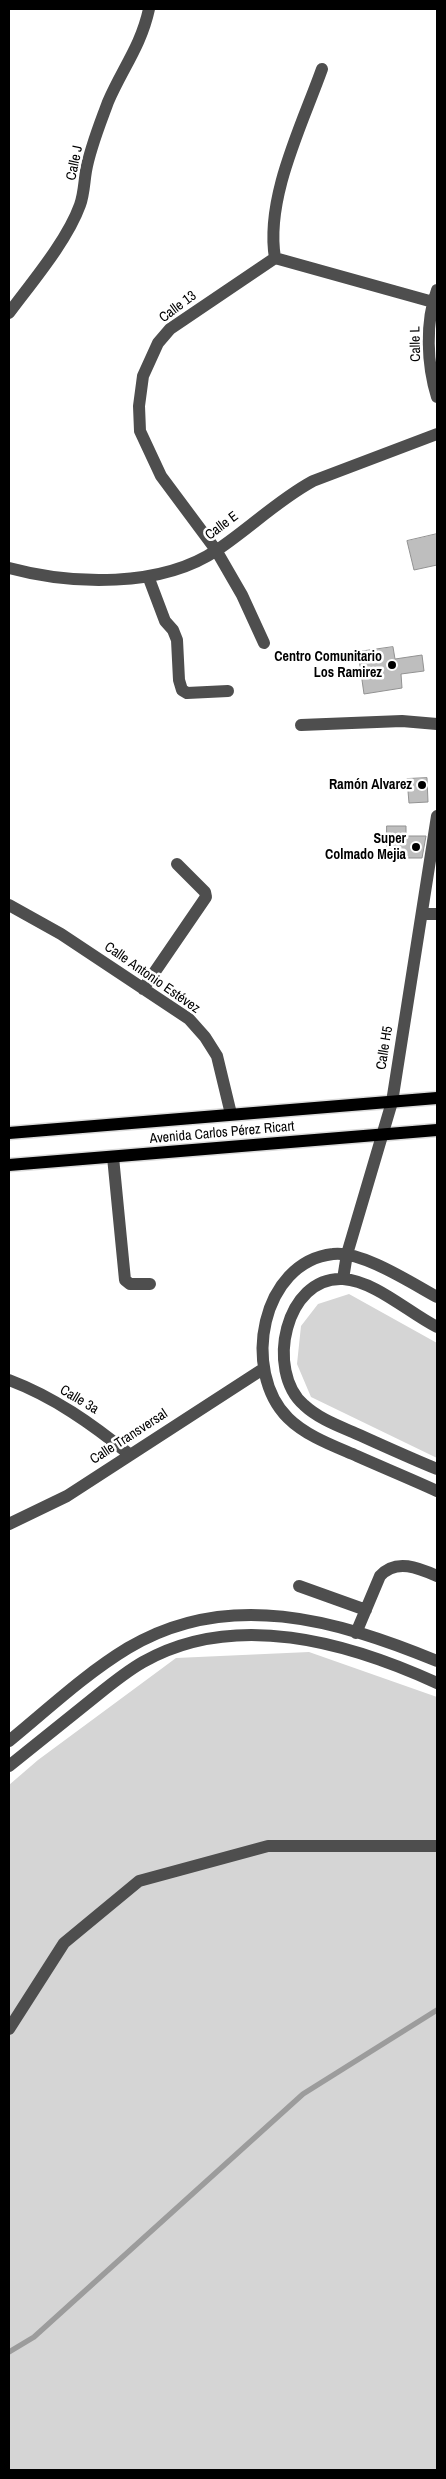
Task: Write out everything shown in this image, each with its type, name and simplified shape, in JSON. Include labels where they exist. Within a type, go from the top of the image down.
[{"type":"main road","name":"Avenida Carlos Pérez Ricart","points":[[9,1133],[437,1098]]},
{"type":"main road","name":"Avenida Carlos Pérez Ricart","points":[[9,1165],[437,1130]]},
{"type":"street","name":"Calle J","points":[[9,313],[45,264],[79,207],[84,193],[86,170],[102,119],[118,78],[132,57],[144,31],[149,9]]},
{"type":"street","points":[[322,69],[279,187],[272,218],[274,258],[435,296]]},
{"type":"street","name":"Calle 13","points":[[264,643],[242,595],[216,550],[160,476],[140,432],[139,406],[143,376],[158,343],[170,329],[274,258]]},
{"type":"street","name":"Calle L","points":[[435,296],[429,343],[437,397]]},
{"type":"street","name":"Calle E","points":[[9,568],[34,575],[96,580],[148,576],[187,566],[216,550],[294,491],[313,481],[437,434]]},
{"type":"street","points":[[148,576],[165,621],[173,630],[176,640],[179,680],[182,690],[187,693],[228,691]]},
{"type":"street","points":[[301,725],[402,721],[437,724]]},
{"type":"street","name":"Calle H5","points":[[343,1279],[347,1254],[392,1102],[437,816]]},
{"type":"street","points":[[143,989],[206,897],[205,892],[177,864]]},
{"type":"street","name":"Calle Antonio Estévez","points":[[9,905],[61,934],[189,1019],[205,1037],[217,1056],[231,1114]]},
{"type":"street","points":[[422,914],[437,914]]},
{"type":"street","points":[[113,1156],[125,1280],[130,1284],[150,1284]]},
{"type":"street","points":[[437,1297],[387,1270],[347,1254],[334,1254],[316,1258],[285,1280],[276,1292],[268,1312],[263,1369],[268,1388],[288,1418],[327,1443],[437,1491]]},
{"type":"street","points":[[437,1327],[365,1284],[343,1279],[318,1284],[304,1296],[291,1318],[284,1338],[283,1362],[290,1388],[303,1405],[328,1421],[437,1470]]},
{"type":"street","name":"Calle Transversal","points":[[9,1524],[67,1496],[129,1454],[263,1369]]},
{"type":"street","name":"Calle 3a","points":[[9,1380],[40,1394],[90,1422],[129,1454]]},
{"type":"street","points":[[288,1418],[303,1405]]},
{"type":"street","points":[[356,1633],[380,1576],[385,1570],[397,1565],[406,1566],[437,1576]]},
{"type":"street","points":[[299,1586],[366,1610]]},
{"type":"street","points":[[9,1741],[111,1659],[129,1647],[176,1626],[225,1614],[283,1617],[356,1633],[437,1661]]},
{"type":"street","points":[[9,1766],[125,1673],[167,1650],[190,1641],[248,1634],[276,1635],[308,1641],[386,1662],[437,1682]]},
{"type":"street","points":[[9,2029],[64,1943],[139,1881],[268,1846],[437,1846]]},
{"type":"shaded area","points":[[349,1294],[437,1343],[437,1458],[311,1397],[297,1364],[301,1326],[318,1304]]},
{"type":"shaded area","points":[[309,1652],[437,1697],[437,2470],[9,2470],[9,1785],[38,1760],[176,1658]]},
{"type":"building","points":[[437,534],[437,565],[414,570],[407,541]]},
{"type":"building","name":"Centro Comunitario Los Ramirez","points":[[393,647],[395,659],[422,655],[424,671],[401,674],[402,688],[364,694],[358,652]]},
{"type":"building","name":"Ramón Alvarez","points":[[427,778],[428,802],[409,803],[407,779]]},
{"type":"building","points":[[387,826],[406,826],[406,836],[426,836],[422,858],[387,858]]},
{"type":"waterway","points":[[9,2352],[34,2337],[303,2094],[437,2010]]},
{"type":"place","name":"Centro Comunitario Los Ramirez","points":[[392,665]]},
{"type":"place","name":"Ramón Alvarez","points":[[422,785]]},
{"type":"place","name":"Super Colmado Mejia","points":[[416,847]]}]
